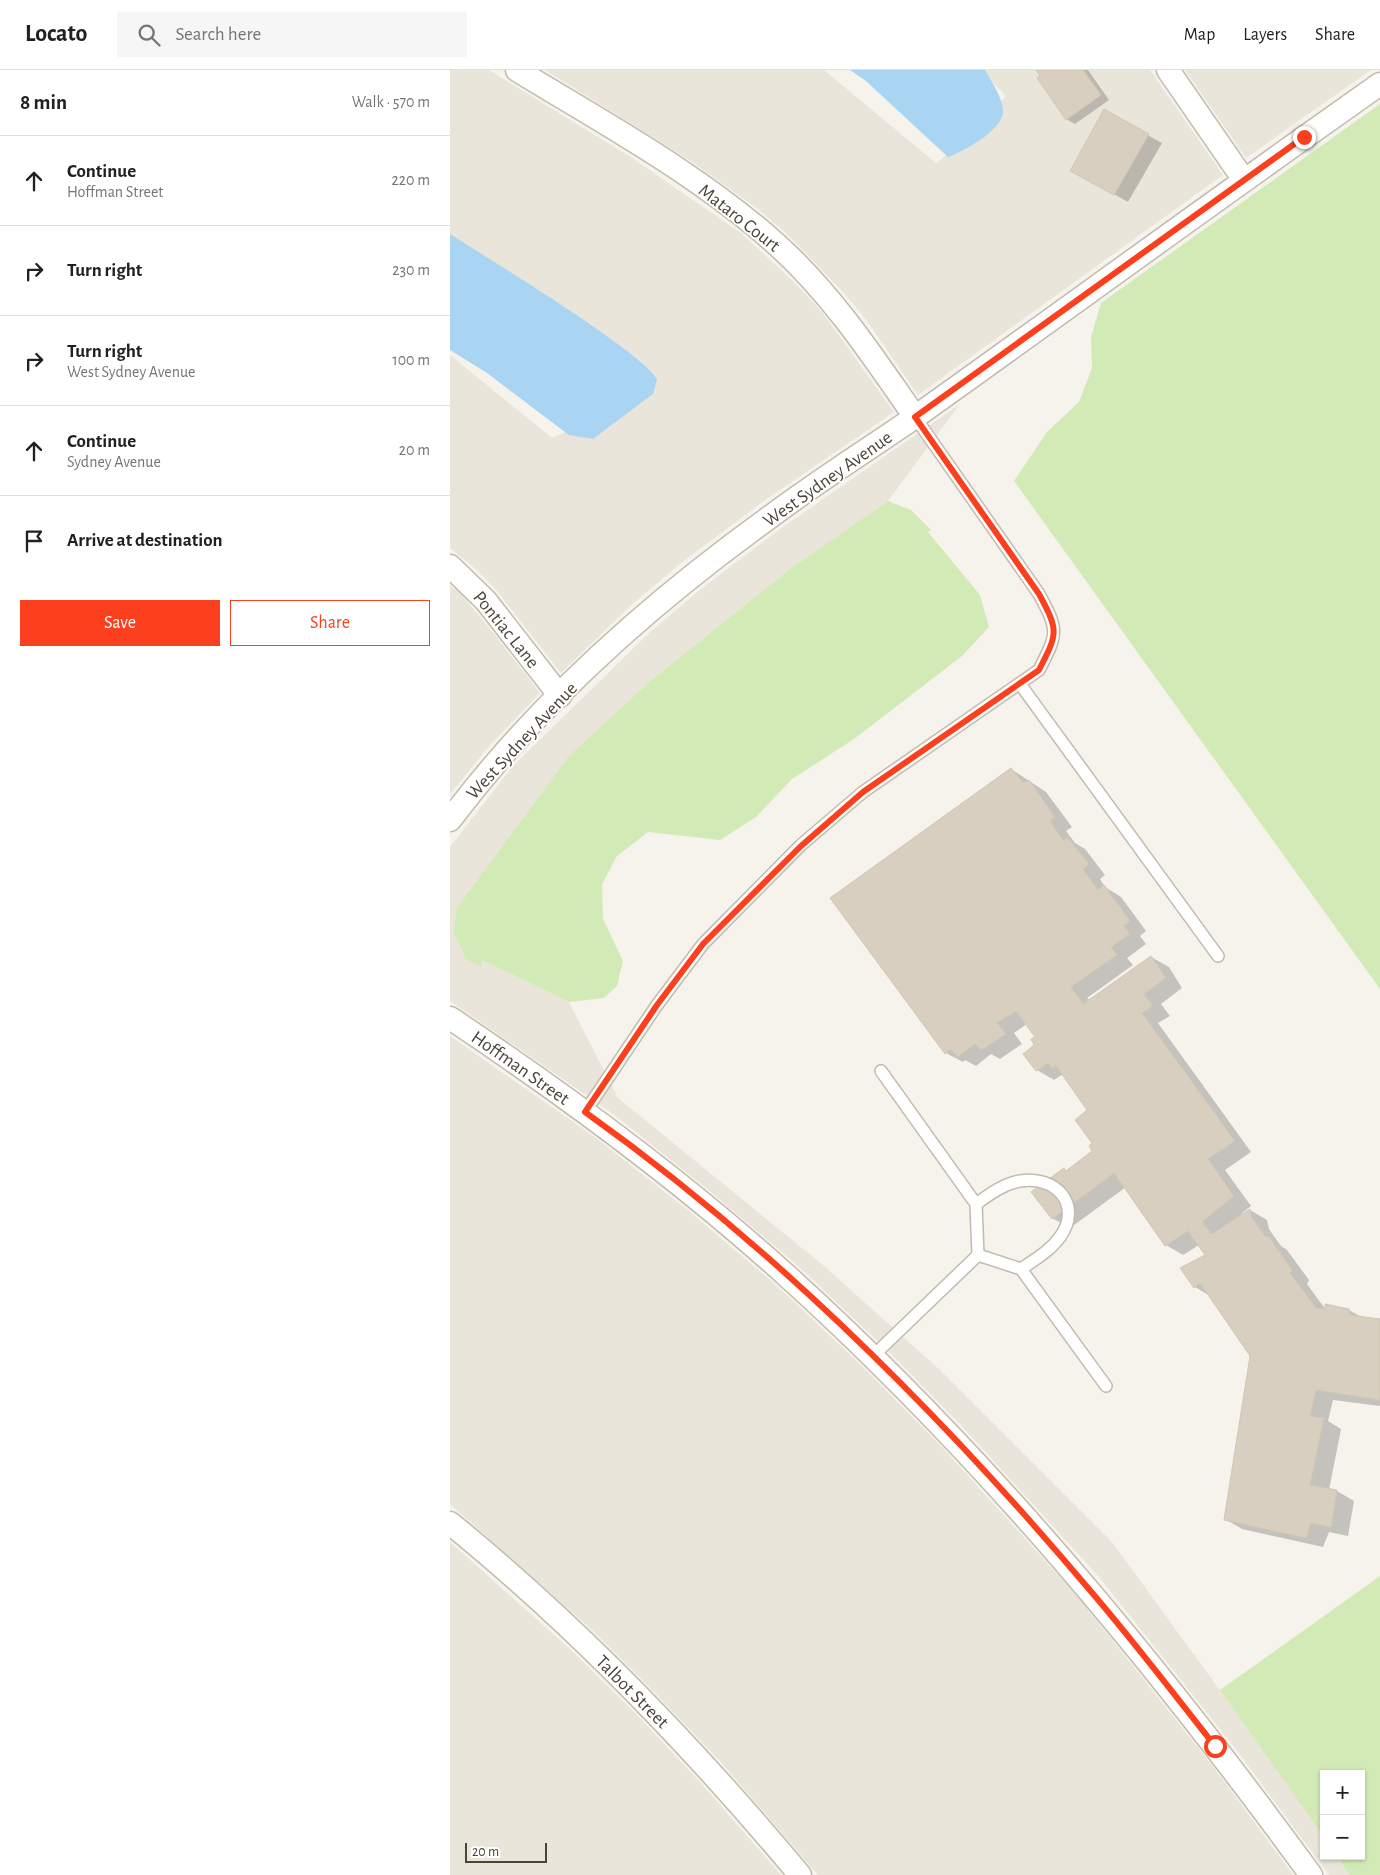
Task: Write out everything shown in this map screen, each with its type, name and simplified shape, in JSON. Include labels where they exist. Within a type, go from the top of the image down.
[{"type":"street","name":"Mataro Court","points":[[517,70],[684,174],[750,221],[776,244],[848,321],[915,417]]},
{"type":"street","points":[[1168,70],[1244,180]]},
{"type":"street","name":"West Sydney Avenue","points":[[450,820],[501,756],[560,696],[639,620],[691,576],[770,516],[915,417],[1380,84]]},
{"type":"street","name":"Pontiac Lane","points":[[450,566],[486,601],[560,696]]},
{"type":"street","name":"Hoffman Street","points":[[450,1018],[585,1112],[706,1206],[786,1274],[873,1356],[950,1435],[1088,1588],[1227,1760],[1311,1875]]},
{"type":"street","name":"Talbot Street","points":[[450,1523],[563,1622],[644,1702],[710,1771],[800,1875]]},
{"type":"lane","points":[[585,1112],[657,1005],[703,944],[801,846],[863,792],[1039,670],[1054,640],[1052,618],[1039,594],[915,417]]},
{"type":"lane","points":[[1020,684],[1218,956]]},
{"type":"lane","points":[[873,1356],[978,1255],[976,1204],[881,1071]]},
{"type":"lane","points":[[976,1204],[1006,1184],[1023,1180],[1050,1182],[1062,1194],[1068,1210],[1065,1228],[1059,1238],[1021,1269]]},
{"type":"lane","points":[[978,1255],[1021,1269],[1106,1386]]},
{"type":"shaded area","points":[[450,70],[489,70],[629,156],[741,233],[796,284],[822,312],[894,412],[761,503],[681,563],[628,608],[561,673],[497,591],[478,571],[450,548],[450,355],[552,438],[638,400],[450,269]]},
{"type":"shaded area","points":[[545,70],[824,70],[936,163],[958,146],[1006,96],[980,70],[1150,70],[1223,175],[918,395],[865,318],[843,292],[786,233],[758,209],[691,161]]},
{"type":"shaded area","points":[[1185,70],[1371,70],[1246,158]]},
{"type":"shaded area","points":[[960,404],[888,501],[791,568],[654,678],[516,831],[457,908],[481,966],[482,960],[569,1002],[618,1098],[824,1266],[940,1370],[1112,1542],[1273,1763],[1320,1831],[1320,1860],[1340,1860],[1349,1875],[1329,1875],[1238,1752],[1100,1578],[961,1425],[882,1345],[795,1263],[706,1188],[612,1113],[450,1001],[450,847],[512,767],[649,633],[701,589],[780,529]]},
{"type":"shaded area","points":[[450,586],[460,593],[540,693],[490,745],[450,794]]},
{"type":"shaded area","points":[[450,1036],[596,1138],[690,1212],[776,1285],[863,1367],[940,1445],[1078,1597],[1215,1769],[1293,1875],[818,1875],[720,1761],[654,1692],[592,1630],[450,1504]]},
{"type":"shaded area","points":[[450,1542],[573,1652],[634,1712],[699,1781],[781,1875],[450,1875]]},
{"type":"green space","points":[[1380,104],[1380,989],[1014,481],[1047,432],[1079,402],[1092,368],[1091,337],[1101,303]]},
{"type":"green space","points":[[888,501],[911,510],[931,530],[928,532],[980,595],[989,627],[962,656],[854,739],[792,779],[756,817],[720,840],[648,832],[617,856],[602,884],[603,919],[623,961],[617,986],[604,998],[569,1002],[482,960],[481,967],[466,959],[454,932],[457,908],[569,756],[654,678],[791,568]]},
{"type":"green space","points":[[1380,1576],[1380,1875],[1349,1875],[1340,1860],[1365,1860],[1365,1770],[1320,1770],[1320,1831],[1220,1690]]},
{"type":"water","points":[[850,70],[985,70],[1001,100],[1002,118],[982,139],[948,157],[866,81]]},
{"type":"water","points":[[450,234],[597,329],[626,350],[647,368],[657,380],[653,394],[593,439],[569,435],[487,373],[450,350]]},
{"type":"building","points":[[1036,70],[1083,70],[1101,95],[1066,120],[1037,78],[1040,76]]},
{"type":"building","points":[[1104,109],[1149,134],[1114,195],[1070,171]]},
{"type":"building","points":[[1011,768],[1023,783],[1029,780],[1055,817],[1050,821],[1063,840],[1068,838],[1089,864],[1083,869],[1098,890],[1104,885],[1130,921],[1124,926],[1130,934],[1111,947],[1117,955],[1071,987],[1083,1004],[1151,956],[1166,978],[1144,994],[1153,1006],[1142,1013],[1235,1141],[1208,1159],[1234,1196],[1202,1222],[1212,1234],[1250,1209],[1252,1218],[1265,1236],[1270,1238],[1292,1270],[1290,1273],[1316,1308],[1325,1309],[1325,1304],[1349,1309],[1350,1315],[1380,1319],[1380,1400],[1316,1390],[1310,1416],[1324,1418],[1310,1485],[1337,1490],[1331,1527],[1311,1523],[1306,1538],[1224,1520],[1250,1356],[1200,1283],[1194,1288],[1180,1268],[1205,1255],[1188,1231],[1165,1246],[1114,1173],[1052,1219],[1031,1192],[1064,1168],[1066,1171],[1092,1151],[1089,1146],[1092,1143],[1075,1120],[1087,1110],[1056,1066],[1052,1068],[1048,1063],[1036,1071],[1023,1054],[1034,1045],[1031,1039],[1035,1037],[1016,1011],[997,1023],[1006,1034],[981,1050],[975,1044],[958,1057],[950,1049],[945,1054],[830,898]]},
{"type":"route","points":[[1215,1746],[1088,1588],[950,1435],[873,1356],[786,1274],[698,1200],[585,1112],[657,1005],[703,944],[801,846],[863,792],[1039,670],[1054,640],[1052,618],[1039,594],[915,417],[1304,137]]}]
